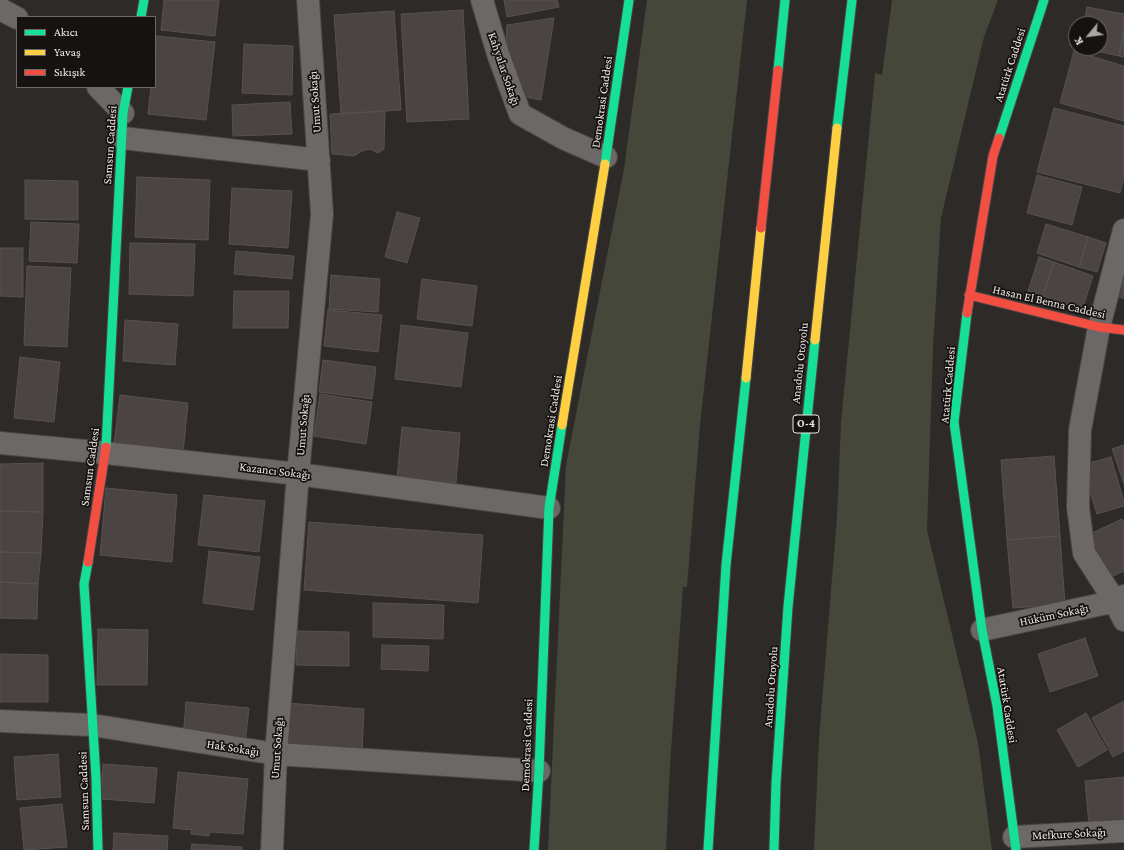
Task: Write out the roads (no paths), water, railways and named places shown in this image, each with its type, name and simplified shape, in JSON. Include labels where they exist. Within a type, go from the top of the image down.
[{"type":"main road","points":[[141,16],[144,0]]},
{"type":"main road","name":"Demokrasi Caddesi","points":[[534,850],[539,771],[549,508],[606,158],[629,0]]},
{"type":"main road","points":[[708,850],[726,565],[785,0]]},
{"type":"main road","name":"Anadolu Otoyolu","points":[[774,850],[776,783],[788,607],[839,107],[852,0]]},
{"type":"main road","name":"Atatürk Caddesi","points":[[1015,844],[997,706],[982,630],[954,422],[969,296],[993,156],[1044,0]]},
{"type":"main road","name":"Samsun Caddesi","points":[[98,850],[96,777],[84,584],[106,453],[123,113],[128,88]]},
{"type":"main road","name":"Hasan El Benna Caddesi","points":[[969,296],[1098,327],[1124,330]]},
{"type":"street","name":"Umut Sokağı","points":[[272,850],[276,754],[298,474],[322,214],[308,0]]},
{"type":"street","name":"Kahyalar Sokağı","points":[[482,0],[498,54],[520,114],[563,138],[606,158]]},
{"type":"street","points":[[0,9],[16,17]]},
{"type":"street","points":[[99,88],[123,113]]},
{"type":"street","points":[[122,138],[319,160]]},
{"type":"street","points":[[1124,230],[1098,327],[1080,430],[1078,507],[1084,553],[1119,598],[1124,620]]},
{"type":"street","name":"Kazancı Sokağı","points":[[0,443],[298,474],[549,508]]},
{"type":"street","name":"Hüküm Sokağı","points":[[982,630],[1107,603],[1119,598]]},
{"type":"street","name":"Hak Sokağı","points":[[0,721],[92,725],[276,754],[539,771]]},
{"type":"street","name":"Mefkure Sokağı","points":[[1015,844],[1124,831]]}]
